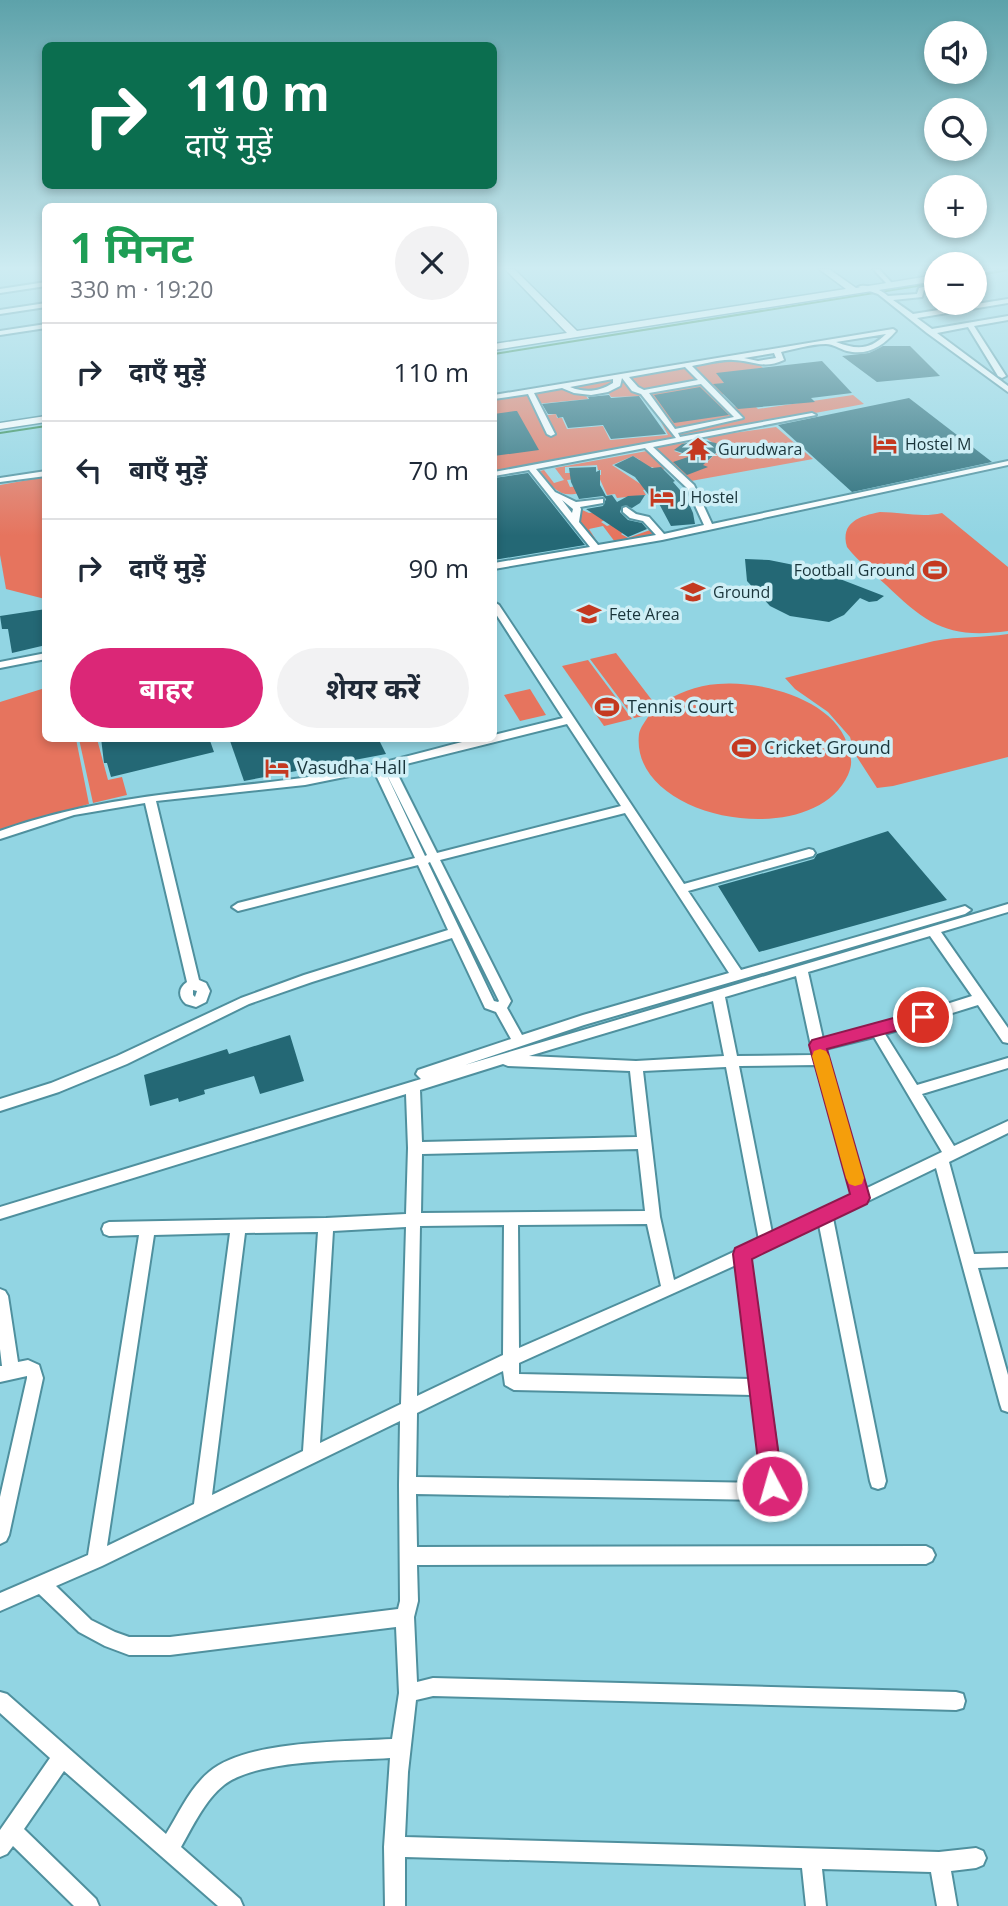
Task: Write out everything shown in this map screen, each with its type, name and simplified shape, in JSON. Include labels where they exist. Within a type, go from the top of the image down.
[{"type":"main road","points":[[0,424],[42,418]]},
{"type":"street","points":[[497,396],[723,358]]},
{"type":"street","points":[[964,358],[1008,390]]},
{"type":"street","points":[[993,358],[1005,375]]},
{"type":"street","points":[[696,363],[719,387]]},
{"type":"street","points":[[497,473],[646,445],[739,418],[686,365]]},
{"type":"street","points":[[988,376],[1005,375]]},
{"type":"street","points":[[563,385],[585,393],[608,392],[617,384],[620,376]]},
{"type":"street","points":[[620,376],[635,389],[644,392],[704,381]]},
{"type":"street","points":[[530,391],[551,434]]},
{"type":"street","points":[[644,392],[677,435]]},
{"type":"street","points":[[677,435],[812,415]]},
{"type":"street","points":[[646,445],[691,487],[709,527]]},
{"type":"street","points":[[937,482],[1008,464]]},
{"type":"street","points":[[531,467],[596,549]]},
{"type":"street","points":[[497,572],[937,482],[1008,470]]},
{"type":"street","points":[[0,480],[42,473]]},
{"type":"street","points":[[551,493],[575,505],[600,501]]},
{"type":"street","points":[[575,505],[578,512],[575,523]]},
{"type":"street","points":[[626,510],[634,516],[646,519],[663,537]]},
{"type":"street","points":[[497,566],[727,526]]},
{"type":"street","points":[[497,610],[738,975]]},
{"type":"street","points":[[0,668],[42,659]]},
{"type":"street","points":[[497,737],[570,720]]},
{"type":"street","points":[[0,835],[61,817],[150,799],[307,780],[477,742]]},
{"type":"street","points":[[382,765],[428,860],[505,1001],[501,1008]]},
{"type":"street","points":[[150,799],[194,986],[202,986],[206,991],[203,997],[196,1001],[202,1020]]},
{"type":"street","points":[[238,907],[629,808]]},
{"type":"street","points":[[681,888],[809,853]]},
{"type":"street","points":[[428,860],[456,932],[489,1004],[501,1008],[519,1042]]},
{"type":"street","points":[[0,1213],[1008,908]]},
{"type":"street","points":[[423,1074],[738,975],[965,910]]},
{"type":"street","points":[[933,930],[1008,1038]]},
{"type":"street","points":[[0,1105],[91,1073],[245,1001],[308,978],[456,932]]},
{"type":"street","points":[[801,970],[821,1060],[861,1198]]},
{"type":"street","points":[[718,994],[767,1243]]},
{"type":"street","points":[[818,1045],[877,1031],[980,999]]},
{"type":"street","points":[[877,1031],[915,1091],[946,1157],[1008,1404]]},
{"type":"street","points":[[497,1061],[636,1066],[821,1060]]},
{"type":"street","points":[[915,1091],[1008,1063]]},
{"type":"street","points":[[636,1066],[653,1217],[669,1289]]},
{"type":"street","points":[[395,1906],[394,1847],[408,1693],[405,1617],[409,1601],[407,1485],[415,1148],[413,1088]]},
{"type":"street","points":[[0,1602],[96,1560],[511,1359],[669,1289],[1008,1127]]},
{"type":"street","points":[[415,1148],[646,1143]]},
{"type":"street","points":[[825,1216],[878,1481]]},
{"type":"street","points":[[109,1228],[147,1230],[413,1220],[653,1217]]},
{"type":"street","points":[[511,1220],[511,1379],[517,1382],[760,1387]]},
{"type":"street","points":[[311,1456],[326,1225]]},
{"type":"street","points":[[202,1507],[238,1227]]},
{"type":"street","points":[[96,1560],[147,1230]]},
{"type":"street","points":[[407,1485],[767,1491],[773,1480],[742,1254]]},
{"type":"street","points":[[970,1261],[1008,1260]]},
{"type":"street","points":[[0,1297],[5,1373],[28,1368],[33,1370],[35,1378],[0,1535]]},
{"type":"street","points":[[408,1556],[926,1555]]},
{"type":"street","points":[[42,1585],[85,1626],[129,1646],[170,1646],[405,1617]]},
{"type":"street","points":[[408,1693],[433,1687],[956,1701]]},
{"type":"street","points":[[0,1701],[233,1906]]},
{"type":"street","points":[[168,1849],[211,1784],[228,1770],[269,1759],[401,1748]]},
{"type":"street","points":[[63,1756],[6,1839],[89,1906]]},
{"type":"street","points":[[394,1847],[811,1857],[939,1863],[976,1858]]},
{"type":"street","points":[[811,1857],[817,1906]]},
{"type":"street","points":[[939,1863],[947,1906]]},
{"type":"shaded area","points":[[734,360],[759,364],[763,368],[717,374],[725,384],[724,394],[721,395],[731,407],[754,405],[758,409],[853,395],[864,404],[497,471],[497,398]],"holes":[[[608,392],[611,397],[647,396],[668,435],[610,440],[603,426],[567,429],[562,418],[557,418],[556,414],[541,416],[536,404],[588,399],[585,394]]]},
{"type":"shaded area","points":[[776,427],[813,459],[691,481],[652,446],[690,439],[674,451],[707,462],[721,448],[704,437]]},
{"type":"shaded area","points":[[647,451],[667,468],[660,471],[652,467],[648,469],[636,462],[640,460],[633,456],[612,465],[648,489],[643,490],[646,495],[617,498],[615,494],[607,495],[598,475],[601,475],[601,470],[598,470],[597,465],[565,467],[565,473],[575,473],[585,478],[567,480],[570,487],[578,486],[580,493],[573,494],[557,491],[540,471],[544,470],[554,483],[564,480],[555,468]]},
{"type":"shaded area","points":[[42,478],[42,598],[6,589],[0,555],[0,485]]},
{"type":"shaded area","points":[[580,509],[589,513],[595,512],[606,519],[601,522],[607,526],[613,524],[625,531],[621,534],[628,538],[650,530],[655,534],[615,542],[603,526],[589,529],[598,543],[607,544],[600,546],[581,524]]},
{"type":"shaded area","points":[[880,512],[919,515],[942,513],[1008,567],[1008,631],[970,633],[940,626],[914,610],[866,567],[847,547],[846,532],[859,518]]},
{"type":"shaded area","points":[[1008,634],[1008,757],[893,786],[877,788],[855,754],[850,737],[828,712],[795,689],[785,678],[934,641]]},
{"type":"shaded area","name":"Cricket Ground","points":[[616,653],[661,712],[658,705],[672,697],[694,688],[718,684],[776,690],[815,706],[830,718],[842,733],[851,757],[848,775],[828,799],[799,814],[763,819],[726,816],[691,805],[662,788],[644,764],[639,734],[649,715],[634,718],[590,659]]},
{"type":"shaded area","points":[[588,660],[632,719],[604,726],[562,666]]},
{"type":"shaded area","points":[[42,689],[42,742],[77,742],[89,804],[0,830],[0,702]]},
{"type":"shaded area","points":[[530,689],[546,715],[520,721],[504,695]]},
{"type":"shaded area","points":[[80,742],[98,742],[108,780],[122,777],[127,795],[93,803]]},
{"type":"building","points":[[845,358],[922,358],[940,376],[877,382]]},
{"type":"building","points":[[822,361],[852,393],[811,398],[815,402],[738,409],[713,384],[724,383],[716,373]]},
{"type":"building","points":[[700,387],[729,415],[674,423],[654,395]]},
{"type":"building","points":[[609,395],[611,398],[639,396],[666,434],[611,439],[603,425],[568,428],[563,417],[548,414],[542,404]]},
{"type":"building","name":"Hostel M","points":[[909,398],[992,462],[852,492],[778,425]]},
{"type":"building","points":[[517,411],[539,450],[497,456],[497,414]]},
{"type":"building","name":"Gurudwara","points":[[701,440],[716,443],[721,448],[703,465],[708,467],[687,475],[673,462],[691,456],[674,450],[682,444]]},
{"type":"building","points":[[633,456],[652,468],[661,467],[675,481],[673,482],[686,497],[695,524],[671,526],[656,498],[651,498],[635,477],[614,465]]},
{"type":"building","points":[[596,467],[596,472],[600,470],[600,485],[606,496],[612,495],[617,502],[628,496],[645,495],[640,503],[632,508],[622,506],[620,512],[628,520],[642,523],[647,529],[628,537],[586,509],[603,506],[606,499],[603,496],[579,499],[571,482],[569,468]]},
{"type":"building","points":[[528,473],[585,545],[497,560],[497,478]]},
{"type":"building","points":[[745,559],[769,560],[814,569],[884,596],[869,602],[860,598],[844,615],[829,622],[790,616],[770,606],[747,581]]},
{"type":"building","points":[[42,610],[42,646],[12,653],[8,629],[2,629],[0,616]]},
{"type":"building","points":[[101,742],[210,742],[214,752],[111,777],[107,763],[104,763]]},
{"type":"building","name":"Vasudha Hall","points":[[230,742],[380,742],[386,754],[244,781]]},
{"type":"building","points":[[888,831],[947,900],[759,952],[718,886],[814,859],[817,854]]},
{"type":"building","points":[[290,1035],[304,1081],[260,1094],[254,1076],[204,1090],[205,1094],[179,1102],[178,1098],[150,1106],[144,1075],[227,1049],[229,1054]]},
{"type":"waterway","points":[[0,433],[42,427]]},
{"type":"slow traffic","points":[[820,1056],[855,1178]]},
{"type":"place","name":"Hostel M","points":[[885,444]]},
{"type":"place","name":"Gurudwara","points":[[698,449]]},
{"type":"place","name":"J Hostel","points":[[662,497]]},
{"type":"place","name":"Football Ground","points":[[935,570]]},
{"type":"place","name":"Ground","points":[[693,592]]},
{"type":"place","name":"Fete Area","points":[[589,614]]},
{"type":"place","name":"Tennis Court","points":[[607,707]]},
{"type":"place","name":"Cricket Ground","points":[[744,748]]},
{"type":"place","name":"Vasudha Hall","points":[[277,768]]},
{"type":"route","points":[[772,1486],[742,1254],[861,1198],[818,1045],[923,1017]]}]
